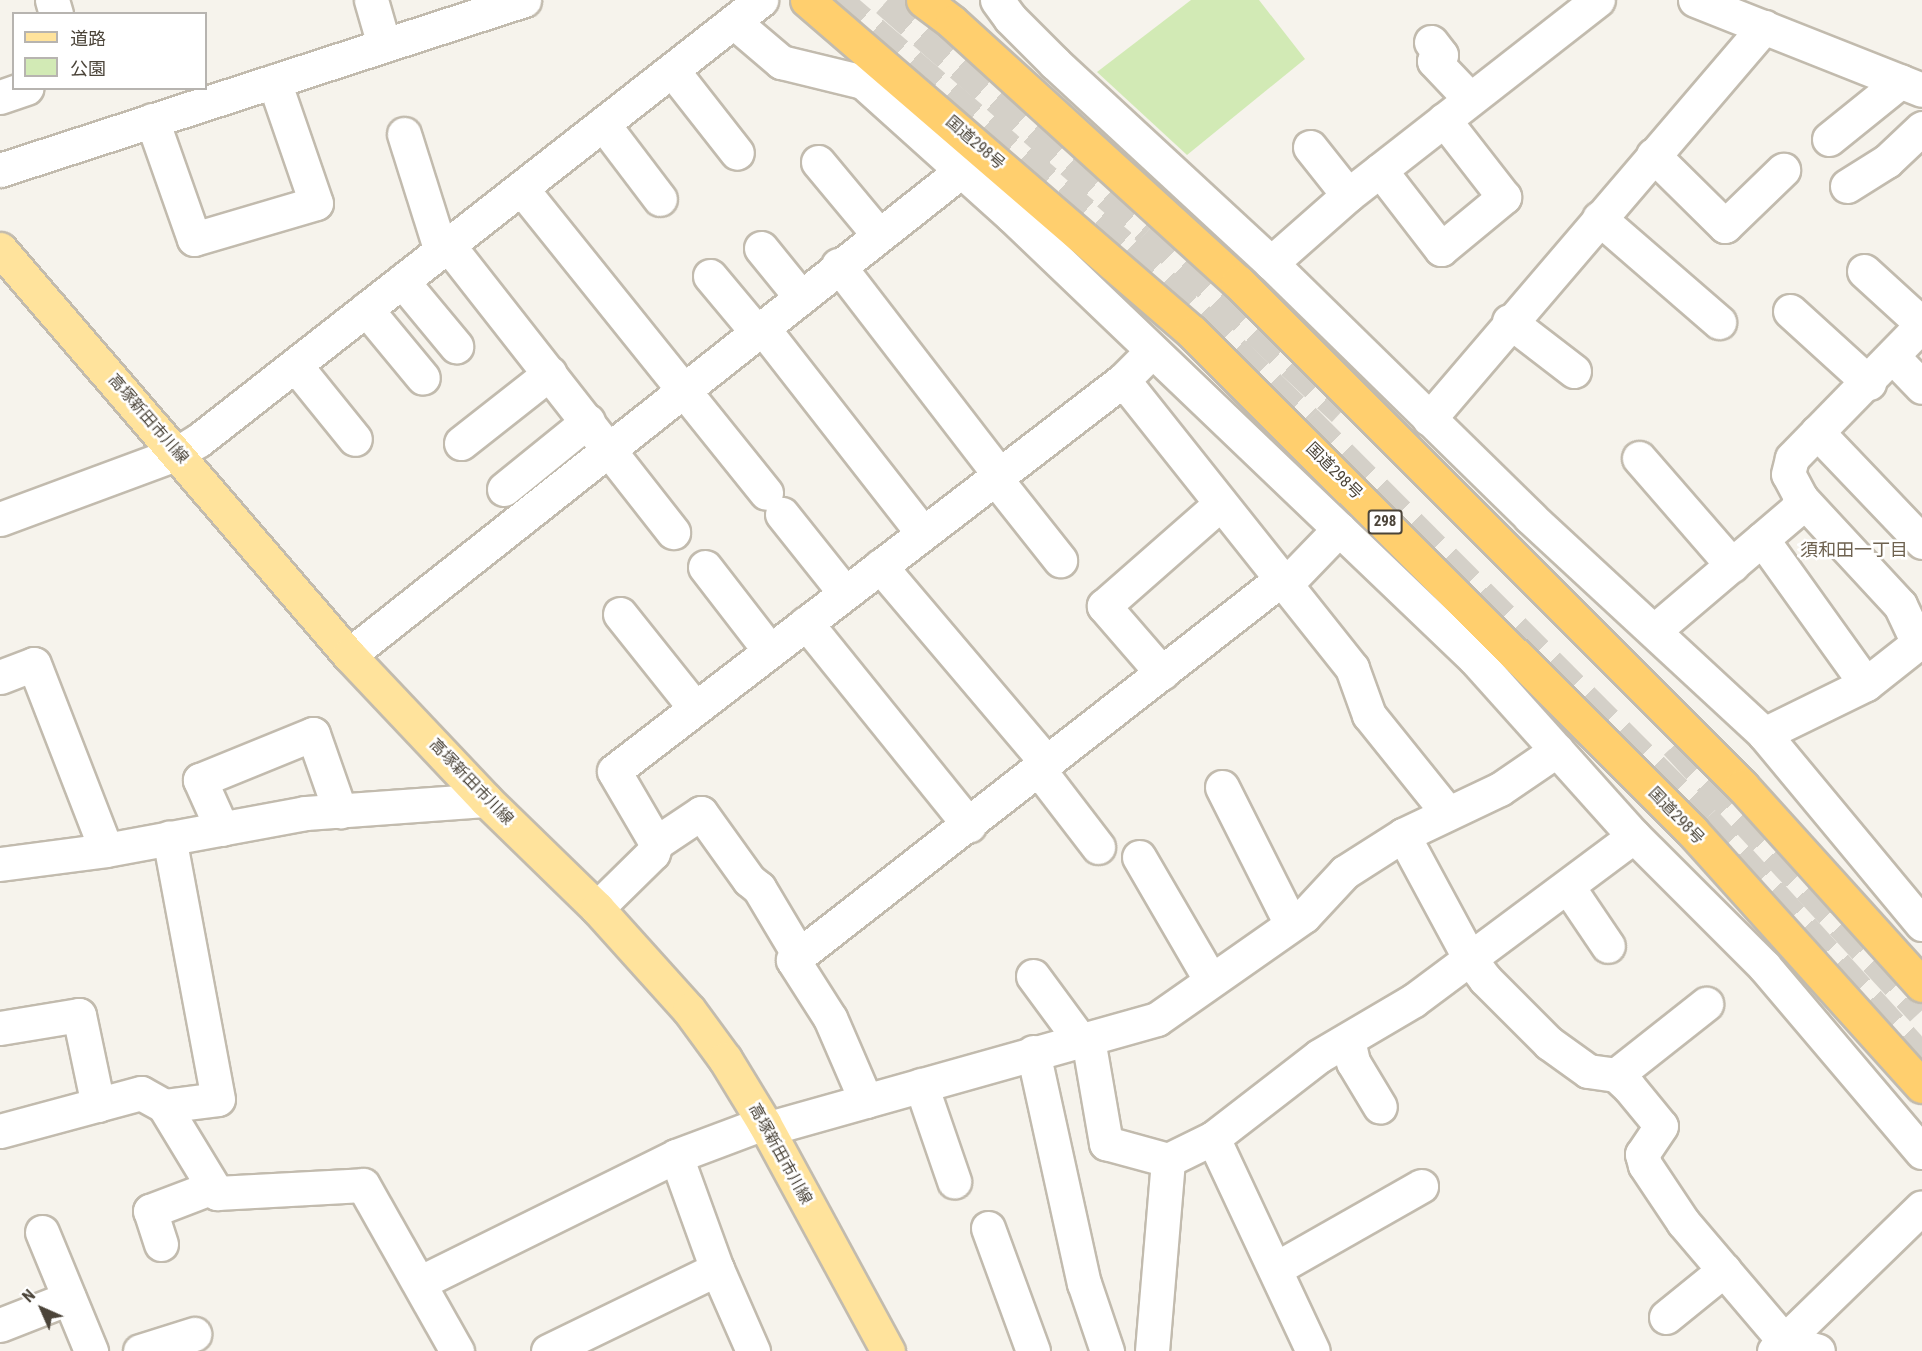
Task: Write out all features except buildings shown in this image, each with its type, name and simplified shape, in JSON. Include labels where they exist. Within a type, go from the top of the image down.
[{"type":"highway","name":"国道298号","points":[[807,0],[1192,332],[1505,641],[1692,831],[1922,1086]]},
{"type":"highway","points":[[923,0],[1238,282],[1468,509],[1742,786],[1922,984]]},
{"type":"main road","name":"高塚新田市川線","points":[[0,249],[178,453],[349,655],[486,800],[597,908],[689,1010],[725,1059],[765,1126],[888,1351]]},
{"type":"street","points":[[371,0],[384,45]]},
{"type":"street","points":[[0,170],[524,0]]},
{"type":"street","points":[[0,519],[178,453],[295,365],[761,0]]},
{"type":"street","points":[[997,0],[1010,18],[1271,263],[1439,429],[1764,734],[1922,924]]},
{"type":"street","points":[[1271,263],[1348,195],[1598,0]]},
{"type":"street","points":[[1695,0],[1912,85]]},
{"type":"street","points":[[734,22],[782,62],[863,82],[1012,216],[1475,659],[1634,836],[1764,966],[1922,1152]]},
{"type":"street","points":[[1439,429],[1509,321],[1764,27]]},
{"type":"street","points":[[1431,42],[1441,55],[1434,61],[1470,99]]},
{"type":"street","points":[[672,70],[737,153]]},
{"type":"street","points":[[1005,72],[1081,85]]},
{"type":"street","points":[[153,120],[194,239],[316,203],[274,81]]},
{"type":"street","points":[[1829,139],[1912,85]]},
{"type":"street","points":[[0,97],[20,90]]},
{"type":"street","points":[[1380,170],[1441,249],[1504,197],[1444,120]]},
{"type":"street","points":[[603,124],[660,200]]},
{"type":"street","points":[[1847,186],[1887,161],[1922,128]]},
{"type":"street","points":[[404,134],[444,248],[550,373],[673,532]]},
{"type":"street","points":[[1310,147],[1348,195]]},
{"type":"street","points":[[1653,155],[1725,226],[1783,170]]},
{"type":"street","points":[[818,162],[878,234]]},
{"type":"street","points":[[349,655],[838,265],[961,171]]},
{"type":"street","points":[[1012,216],[1017,180]]},
{"type":"street","points":[[521,188],[684,388],[845,593]]},
{"type":"street","points":[[1599,218],[1719,322]]},
{"type":"street","points":[[761,248],[800,296]]},
{"type":"street","points":[[838,265],[1060,560]]},
{"type":"street","points":[[1764,734],[1866,684],[1918,643],[1911,623],[1900,605],[1802,498],[1788,474],[1788,465],[1817,432],[1894,358],[1922,325],[1864,271]]},
{"type":"street","points":[[710,276],[759,328],[923,533]]},
{"type":"street","points":[[402,281],[456,346]]},
{"type":"street","points":[[366,309],[423,378]]},
{"type":"street","points":[[1790,311],[1869,383]]},
{"type":"street","points":[[1509,321],[1574,371]]},
{"type":"street","points":[[657,843],[614,771],[1123,380],[1152,351]]},
{"type":"street","points":[[1894,358],[1922,387]]},
{"type":"street","points":[[295,365],[355,439]]},
{"type":"street","points":[[461,443],[550,373]]},
{"type":"street","points":[[1123,380],[1352,668],[1369,715],[1447,813]]},
{"type":"street","points":[[504,489],[588,422]]},
{"type":"street","points":[[1439,429],[1468,509]]},
{"type":"street","points":[[1817,432],[1922,542]]},
{"type":"street","points":[[1639,458],[1732,565]]},
{"type":"street","points":[[1655,630],[1796,510],[1802,498]]},
{"type":"street","points":[[1162,673],[1104,606],[1220,504]]},
{"type":"street","points":[[866,1101],[830,1018],[793,960],[855,915],[1162,673],[1282,582],[1338,529]]},
{"type":"street","points":[[1762,539],[1866,684]]},
{"type":"street","points":[[880,566],[1043,767],[1098,847]]},
{"type":"street","points":[[705,567],[770,651]]},
{"type":"street","points":[[620,614],[695,708]]},
{"type":"street","points":[[806,623],[969,825]]},
{"type":"street","points":[[0,677],[34,664],[106,850]]},
{"type":"street","points":[[222,829],[200,780],[314,734],[340,811]]},
{"type":"street","points":[[421,1282],[676,1156],[765,1126],[866,1101],[1157,1018],[1291,924],[1345,872],[1403,835],[1500,789],[1557,750]]},
{"type":"street","points":[[1222,787],[1291,924]]},
{"type":"street","points":[[0,864],[106,850],[340,811],[486,800]]},
{"type":"street","points":[[597,908],[653,854],[657,843],[700,813],[759,888],[799,955]]},
{"type":"street","points":[[1403,835],[1470,959],[1549,1043],[1588,1071],[1616,1075],[1661,1126],[1642,1155],[1645,1165],[1683,1222],[1724,1270],[1779,1347],[1818,1351]]},
{"type":"street","points":[[1033,976],[1084,1040],[1106,1143],[1168,1160],[1213,1138],[1288,1078],[1414,1000],[1634,836]]},
{"type":"street","points":[[164,1106],[218,1099],[169,838]]},
{"type":"street","points":[[1139,857],[1210,979]]},
{"type":"street","points":[[1568,887],[1608,946]]},
{"type":"street","points":[[1616,1075],[1706,1004]]},
{"type":"street","points":[[0,1028],[79,1015],[98,1105]]},
{"type":"street","points":[[1348,1040],[1353,1062],[1380,1107]]},
{"type":"street","points":[[1033,1052],[1084,1282],[1107,1351]]},
{"type":"street","points":[[921,1085],[954,1181]]},
{"type":"street","points":[[0,1131],[141,1093],[164,1106],[217,1193],[363,1185],[421,1282],[457,1351]]},
{"type":"street","points":[[1213,1138],[1313,1351]]},
{"type":"street","points":[[676,1156],[717,1269],[753,1351]]},
{"type":"street","points":[[1152,1351],[1168,1160]]},
{"type":"street","points":[[1275,1269],[1421,1186]]},
{"type":"street","points":[[161,1244],[150,1211],[213,1187]]},
{"type":"street","points":[[1779,1347],[1922,1207]]},
{"type":"street","points":[[988,1228],[1033,1351]]},
{"type":"street","points":[[42,1232],[91,1351]]},
{"type":"street","points":[[548,1351],[717,1269]]},
{"type":"street","points":[[1666,1317],[1724,1270]]},
{"type":"street","points":[[0,1325],[69,1298]]},
{"type":"street","points":[[140,1351],[194,1335]]},
{"type":"green space","points":[[1191,0],[1259,0],[1305,59],[1187,155],[1097,72]]},
{"type":"tunnel","points":[[835,0],[1127,250],[1306,421],[1704,820],[1922,1060]]},
{"type":"tunnel","points":[[887,0],[1149,229],[1343,409]]},
{"type":"tunnel","points":[[1676,743],[1922,1010]]},
{"type":"district","name":"須和田一丁目","points":[[1854,550]]}]
